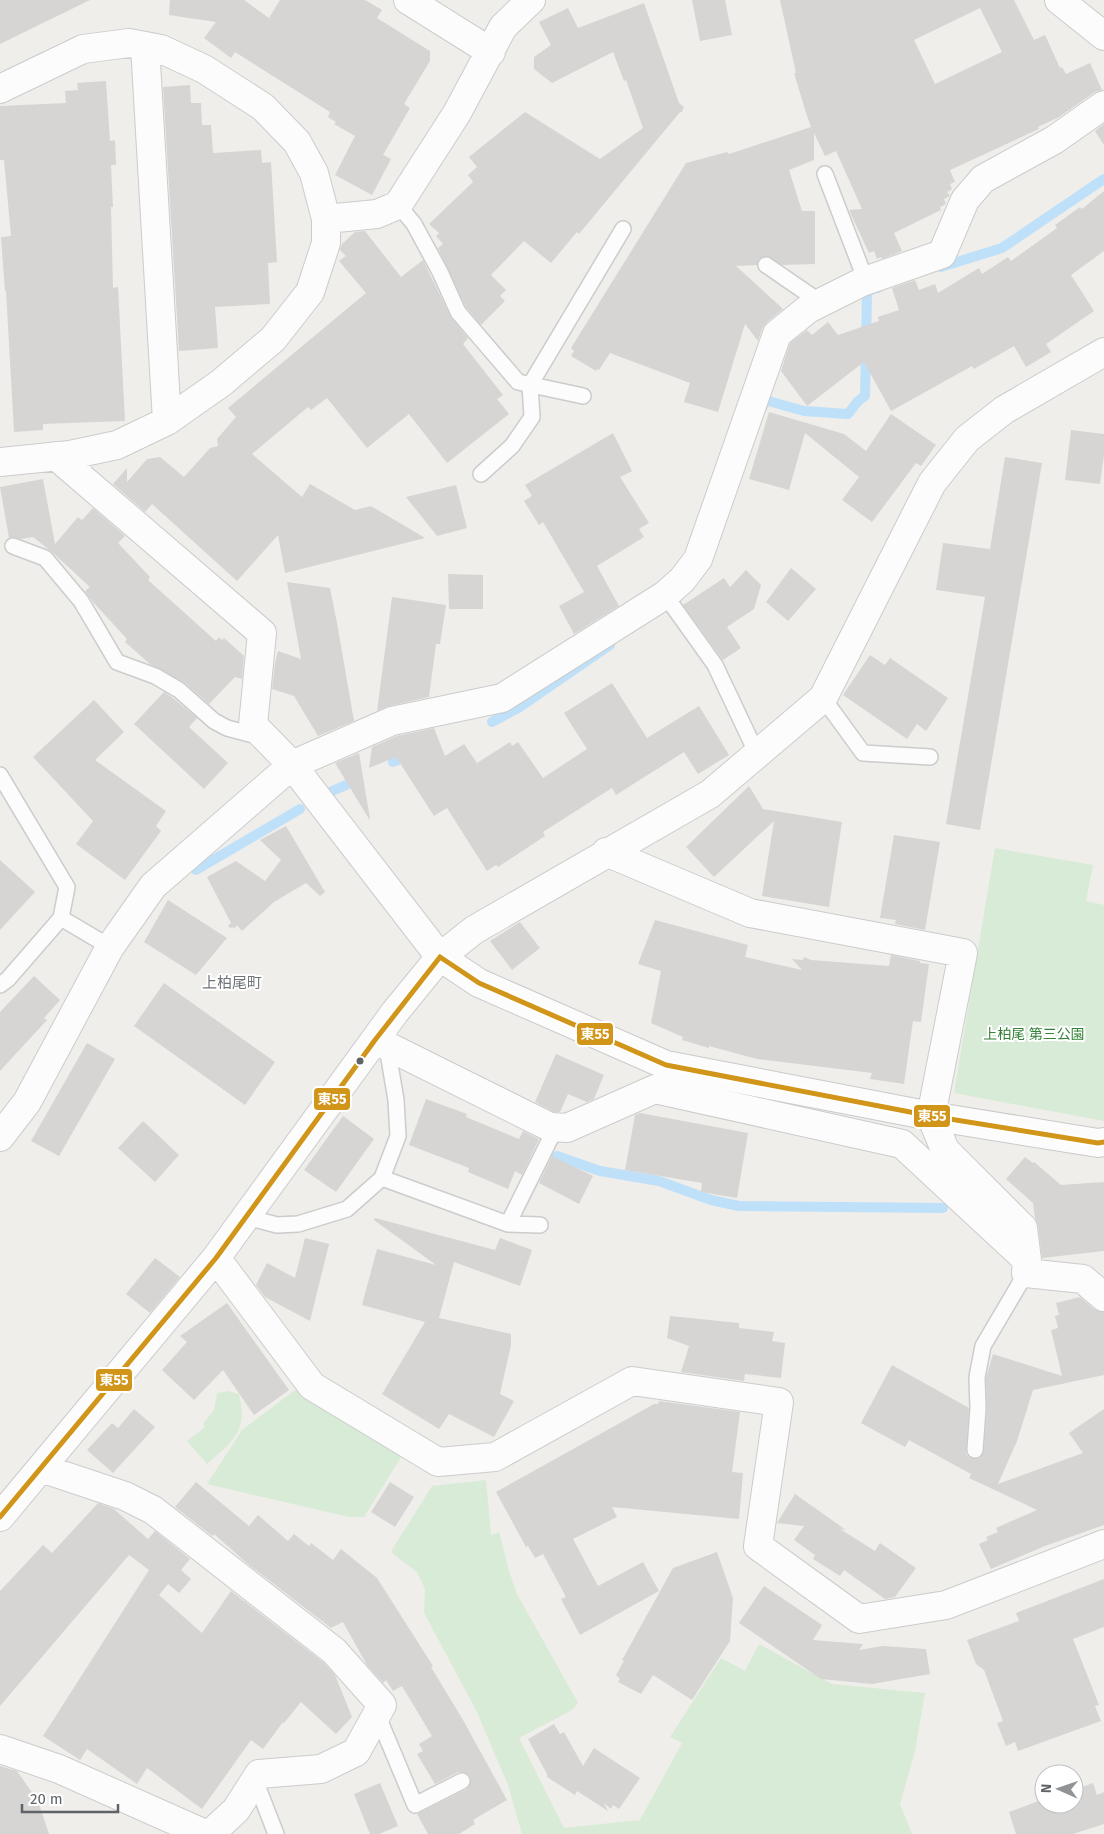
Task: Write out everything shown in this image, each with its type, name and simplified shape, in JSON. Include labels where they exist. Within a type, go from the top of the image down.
[{"type":"street","points":[[408,0],[491,52]]},
{"type":"street","points":[[326,219],[377,214],[398,205],[457,113],[503,27],[531,0]]},
{"type":"street","points":[[1059,0],[1104,36]]},
{"type":"street","points":[[0,89],[83,49],[129,43],[161,49],[204,69],[263,108],[297,142],[314,173],[326,219],[326,243],[310,292],[273,339],[221,383],[167,421],[117,445],[56,456],[0,462],[0,454]]},
{"type":"street","points":[[145,46],[167,421]]},
{"type":"street","points":[[0,1137],[27,1102],[110,947],[153,886],[292,765],[392,721],[502,698],[665,595],[682,580],[698,559],[777,334],[808,309],[820,302],[866,281],[942,254],[966,200],[983,179],[1054,140],[1104,104]]},
{"type":"street","points":[[0,1517],[216,1258],[381,1043],[440,958],[474,930],[606,852],[710,794],[823,698],[932,483],[967,439],[1004,410],[1104,352]]},
{"type":"street","points":[[56,456],[262,633],[253,725],[292,765],[440,958],[479,983],[666,1065],[931,1116],[1098,1143],[1104,1142]]},
{"type":"street","points":[[606,852],[750,913],[963,953],[931,1116],[945,1150],[1023,1228],[1026,1266]]},
{"type":"street","points":[[381,1043],[550,1127],[567,1128],[655,1090],[902,1144],[1026,1266],[1083,1279],[1104,1297]]},
{"type":"street","points":[[216,1258],[312,1386],[438,1462],[495,1457],[632,1381],[779,1402],[758,1546],[859,1619],[946,1605],[1104,1544]]},
{"type":"street","points":[[42,1468],[125,1496],[152,1510],[334,1651],[382,1705],[356,1752],[321,1769],[259,1774],[236,1810],[210,1834]]},
{"type":"street","points":[[0,1749],[59,1769],[205,1834]]},
{"type":"lane","points":[[826,174],[866,281]]},
{"type":"lane","points":[[398,205],[414,224],[458,312],[518,382],[582,396]]},
{"type":"lane","points":[[481,474],[512,446],[532,417],[530,385],[623,229]]},
{"type":"lane","points":[[766,265],[820,302]]},
{"type":"lane","points":[[13,546],[45,558],[81,601],[117,662],[155,676],[179,690],[214,721],[227,728],[264,738]]},
{"type":"lane","points":[[665,595],[715,665],[757,754]]},
{"type":"lane","points":[[823,698],[863,753],[930,757]]},
{"type":"lane","points":[[0,775],[67,887],[61,918],[8,979],[0,985]]},
{"type":"lane","points":[[61,918],[110,947]]},
{"type":"lane","points":[[246,1217],[277,1224],[298,1224],[347,1209],[382,1178],[398,1136],[396,1100],[381,1043]]},
{"type":"lane","points":[[508,1224],[556,1127]]},
{"type":"lane","points":[[382,1178],[508,1224],[540,1224]]},
{"type":"lane","points":[[975,1450],[978,1408],[977,1377],[983,1346],[1026,1266]]},
{"type":"lane","points":[[377,1714],[415,1805],[462,1780]]},
{"type":"lane","points":[[255,1780],[276,1834]]},
{"type":"green space","name":"上柏尾 第三公園","points":[[995,848],[1093,865],[1086,901],[1104,905],[1104,1121],[954,1093]]},
{"type":"green space","points":[[298,1388],[308,1400],[403,1454],[364,1517],[349,1517],[207,1484],[242,1430]]},
{"type":"green space","points":[[228,1391],[239,1394],[241,1407],[240,1427],[231,1442],[207,1464],[187,1441],[205,1427],[203,1424],[214,1410],[217,1393]]},
{"type":"green space","points":[[486,1480],[491,1535],[499,1532],[517,1594],[578,1703],[572,1710],[519,1738],[564,1828],[640,1820],[682,1743],[670,1737],[721,1658],[745,1671],[759,1644],[832,1684],[925,1693],[915,1751],[900,1804],[912,1834],[522,1834],[508,1785],[476,1710],[424,1613],[425,1589],[417,1572],[393,1554],[392,1550],[432,1486]]},
{"type":"building","points":[[0,0],[90,0],[0,44]]},
{"type":"building","points":[[170,0],[244,0],[269,18],[280,0],[365,0],[382,10],[377,18],[430,51],[430,61],[404,104],[410,108],[383,155],[391,159],[372,195],[335,175],[355,136],[334,124],[336,122],[328,117],[330,112],[235,52],[231,58],[204,38],[216,22],[169,15]]},
{"type":"building","points":[[692,0],[725,0],[732,35],[700,41]]},
{"type":"building","points":[[780,0],[1014,0],[1034,40],[1045,35],[1060,68],[1062,67],[1066,74],[1090,63],[1102,90],[1095,92],[1059,117],[1038,127],[1039,129],[950,170],[955,182],[950,184],[952,189],[947,192],[950,196],[944,199],[946,204],[940,207],[941,210],[894,233],[902,251],[882,259],[881,257],[877,259],[874,251],[869,253],[849,210],[862,209],[836,151],[825,156],[814,133],[814,160],[789,170],[802,211],[815,211],[815,264],[782,265],[766,256],[759,259],[757,265],[736,266],[783,309],[767,322],[762,329],[758,341],[745,324],[718,412],[684,402],[690,383],[610,353],[599,370],[597,369],[596,371],[571,356],[574,351],[571,348],[686,163],[727,152],[729,154],[811,127],[794,73],[796,73]],"holes":[[[980,8],[1002,52],[935,84],[914,40]]]},
{"type":"building","points":[[644,3],[679,103],[684,107],[682,112],[680,112],[579,234],[577,232],[551,263],[524,241],[491,275],[506,290],[500,296],[505,301],[481,325],[466,307],[438,248],[443,244],[436,236],[439,233],[429,224],[473,182],[468,175],[477,167],[469,157],[525,112],[600,159],[643,128],[626,80],[624,81],[613,52],[552,83],[534,69],[534,57],[551,45],[539,22],[568,8],[578,28]]},
{"type":"building","points":[[106,81],[110,141],[115,140],[116,165],[111,165],[113,288],[118,287],[125,421],[43,424],[43,430],[14,432],[1,237],[11,236],[4,160],[0,160],[0,106],[66,103],[65,91],[78,90],[77,83]]},
{"type":"building","points":[[190,85],[191,103],[201,103],[202,125],[211,125],[213,153],[261,150],[262,163],[271,162],[277,262],[268,263],[270,304],[215,307],[218,348],[179,351],[163,87]]},
{"type":"building","points":[[1104,124],[1104,145],[1095,131]]},
{"type":"building","points":[[1104,191],[1104,251],[1071,275],[1094,311],[1046,344],[1051,352],[1026,367],[1014,346],[974,369],[972,366],[891,411],[864,362],[807,406],[781,371],[790,343],[807,330],[812,335],[828,322],[838,335],[879,321],[878,317],[899,310],[892,288],[915,280],[919,290],[935,284],[938,293],[979,268],[982,274],[1008,257],[1011,261],[1057,228],[1055,225],[1080,207],[1082,209]]},
{"type":"building","points":[[365,231],[401,277],[423,260],[450,316],[468,338],[463,344],[503,395],[497,399],[509,414],[447,463],[409,414],[367,448],[327,398],[311,410],[308,407],[252,454],[302,497],[310,484],[355,510],[371,506],[425,538],[285,573],[278,535],[237,581],[152,504],[145,512],[113,484],[127,468],[127,482],[147,459],[160,457],[184,477],[210,448],[218,446],[217,439],[236,417],[228,408],[366,293],[339,261],[346,256],[340,250],[342,244],[355,232]]},
{"type":"building","points":[[769,412],[844,434],[866,451],[891,414],[936,445],[921,466],[916,463],[872,522],[842,500],[859,477],[805,433],[789,490],[749,479]]},
{"type":"building","points":[[1071,430],[1104,434],[1104,455],[1100,484],[1065,480]]},
{"type":"building","points":[[613,433],[632,471],[620,477],[649,523],[639,529],[644,537],[597,566],[619,606],[574,634],[559,606],[584,592],[543,522],[539,525],[524,501],[532,496],[525,485]]},
{"type":"building","points":[[1005,457],[1042,463],[980,830],[946,824],[985,597],[936,590],[943,543],[990,549]]},
{"type":"building","points":[[43,479],[55,544],[78,517],[82,520],[93,508],[125,536],[118,543],[150,577],[148,580],[216,641],[219,637],[222,640],[224,638],[244,656],[242,679],[235,677],[209,704],[185,683],[150,664],[125,642],[127,639],[85,591],[90,587],[52,552],[33,537],[9,538],[0,487]]},
{"type":"building","points":[[456,485],[467,528],[437,536],[406,497]]},
{"type":"building","points":[[791,568],[816,589],[788,621],[766,602]]},
{"type":"building","points":[[746,570],[761,585],[754,609],[727,627],[741,648],[723,660],[683,605],[724,578],[730,587]]},
{"type":"building","points":[[448,574],[483,575],[483,609],[449,609]]},
{"type":"building","points":[[287,582],[330,588],[354,721],[318,736],[294,696],[272,689],[278,651],[301,659]]},
{"type":"building","points":[[392,597],[446,605],[440,644],[436,644],[429,697],[389,706],[377,711]]},
{"type":"building","points":[[870,655],[885,665],[890,658],[948,698],[926,731],[917,724],[907,739],[843,695]]},
{"type":"building","points":[[612,683],[647,738],[699,706],[729,755],[698,774],[684,752],[616,795],[612,788],[543,832],[545,836],[498,867],[496,865],[487,871],[447,808],[434,816],[396,757],[369,768],[372,747],[397,736],[434,728],[445,756],[464,744],[477,763],[510,742],[512,746],[518,742],[543,778],[587,749],[564,713]]},
{"type":"building","points":[[164,692],[197,718],[189,727],[228,763],[204,789],[134,724]]},
{"type":"building","points":[[94,700],[124,732],[95,760],[166,811],[156,826],[161,831],[125,880],[76,844],[93,821],[33,757]]},
{"type":"building","points":[[359,753],[370,819],[335,763]]},
{"type":"building","points":[[749,786],[763,809],[842,822],[829,907],[762,896],[774,821],[714,877],[686,847]]},
{"type":"building","points":[[286,826],[325,892],[320,896],[306,883],[274,902],[242,931],[237,925],[234,929],[233,927],[230,928],[228,926],[231,923],[207,877],[236,861],[265,881],[281,860],[260,840]]},
{"type":"building","points":[[894,835],[940,842],[925,930],[895,924],[896,920],[880,918]]},
{"type":"building","points":[[0,860],[35,892],[0,930]]},
{"type":"building","points":[[168,900],[227,938],[196,975],[144,942]]},
{"type":"building","points":[[655,920],[748,945],[745,957],[802,970],[792,959],[803,960],[804,957],[811,960],[889,966],[891,955],[929,964],[921,1022],[913,1021],[904,1084],[870,1079],[872,1073],[757,1059],[709,1046],[709,1048],[682,1040],[683,1037],[651,1023],[661,971],[638,964]]},
{"type":"building","points":[[520,922],[540,948],[512,970],[490,941]]},
{"type":"building","points":[[34,976],[60,1000],[44,1018],[47,1020],[0,1071],[0,1012]]},
{"type":"building","points":[[164,983],[275,1062],[245,1105],[134,1026]]},
{"type":"building","points":[[87,1043],[115,1059],[59,1156],[31,1141]]},
{"type":"building","points":[[556,1054],[604,1075],[594,1099],[587,1102],[568,1094],[560,1112],[554,1112],[535,1102]]},
{"type":"building","points":[[426,1099],[467,1114],[466,1117],[519,1139],[523,1131],[539,1139],[522,1175],[515,1171],[508,1189],[468,1172],[469,1168],[409,1145]]},
{"type":"building","points":[[640,1113],[748,1133],[737,1198],[701,1192],[702,1183],[625,1170],[635,1115]]},
{"type":"building","points":[[343,1116],[374,1139],[336,1192],[304,1170]]},
{"type":"building","points":[[143,1121],[179,1155],[155,1182],[118,1148]]},
{"type":"building","points":[[552,1156],[593,1176],[579,1204],[539,1183]]},
{"type":"building","points":[[1025,1157],[1034,1162],[1061,1185],[1104,1182],[1104,1251],[1042,1258],[1033,1203],[1006,1179]]},
{"type":"building","points":[[375,1218],[495,1250],[500,1238],[532,1250],[520,1286],[454,1262],[439,1318],[511,1334],[511,1345],[500,1394],[514,1401],[494,1437],[449,1414],[439,1429],[382,1394],[425,1322],[362,1305],[377,1249],[436,1265],[374,1220]]},
{"type":"building","points":[[305,1238],[329,1244],[310,1321],[265,1297],[256,1285],[267,1263],[295,1278]]},
{"type":"building","points":[[155,1258],[180,1277],[150,1313],[126,1294]]},
{"type":"building","points":[[1080,1297],[1094,1309],[1104,1312],[1104,1375],[1033,1390],[1017,1441],[998,1484],[1083,1453],[1069,1433],[1104,1409],[1104,1525],[1045,1546],[991,1569],[979,1544],[988,1540],[986,1537],[998,1532],[996,1528],[1037,1510],[969,1478],[971,1474],[909,1440],[905,1447],[861,1423],[892,1365],[969,1408],[966,1454],[970,1458],[980,1458],[984,1451],[987,1408],[986,1378],[993,1354],[1062,1376],[1051,1330],[1058,1328],[1055,1316],[1059,1315],[1056,1303]]},
{"type":"building","points":[[227,1303],[289,1390],[254,1415],[223,1370],[194,1400],[162,1370],[187,1342],[180,1336]]},
{"type":"building","points":[[670,1316],[739,1323],[739,1328],[774,1332],[772,1341],[785,1343],[781,1378],[745,1374],[744,1381],[681,1372],[689,1346],[667,1338]]},
{"type":"building","points":[[659,1401],[740,1412],[732,1472],[743,1473],[739,1519],[612,1507],[617,1517],[573,1539],[598,1586],[643,1562],[659,1591],[580,1635],[561,1599],[566,1597],[543,1554],[535,1558],[528,1546],[526,1547],[496,1492],[654,1404],[658,1404]]},
{"type":"building","points":[[134,1409],[155,1427],[113,1473],[87,1450],[112,1423],[118,1428]]},
{"type":"building","points":[[196,1482],[249,1526],[258,1515],[288,1541],[294,1534],[309,1546],[311,1543],[333,1560],[341,1549],[377,1578],[433,1666],[431,1667],[507,1800],[473,1820],[475,1824],[459,1834],[428,1834],[417,1814],[467,1789],[471,1782],[470,1776],[463,1772],[458,1772],[435,1784],[417,1754],[423,1751],[419,1744],[432,1736],[402,1686],[393,1691],[386,1680],[383,1683],[367,1665],[343,1622],[331,1628],[249,1565],[214,1534],[213,1536],[211,1535],[175,1507]]},
{"type":"building","points":[[390,1482],[414,1497],[395,1527],[371,1512]]},
{"type":"building","points":[[795,1494],[846,1530],[840,1529],[875,1551],[880,1543],[916,1568],[895,1597],[885,1599],[844,1570],[840,1576],[813,1559],[815,1555],[794,1540],[804,1526],[777,1523]]},
{"type":"building","points":[[98,1503],[114,1509],[148,1539],[155,1531],[190,1559],[181,1570],[191,1579],[179,1593],[168,1584],[159,1595],[202,1633],[231,1591],[323,1662],[335,1675],[352,1717],[336,1734],[301,1702],[263,1749],[251,1740],[202,1809],[147,1768],[137,1784],[87,1749],[80,1760],[43,1736],[149,1570],[129,1555],[0,1706],[0,1591],[43,1545],[52,1553]]},
{"type":"building","points":[[717,1552],[733,1598],[730,1641],[692,1700],[653,1675],[641,1694],[618,1682],[620,1679],[616,1675],[624,1661],[622,1660],[673,1568]]},
{"type":"building","points":[[1104,1579],[1104,1627],[1073,1639],[1099,1705],[1095,1706],[1101,1721],[1018,1751],[1015,1742],[1006,1746],[997,1723],[1003,1721],[984,1670],[976,1664],[967,1640],[1019,1621],[1016,1613]]},
{"type":"building","points":[[764,1586],[822,1625],[813,1640],[863,1644],[859,1650],[883,1646],[926,1649],[930,1674],[872,1684],[821,1679],[739,1623]]},
{"type":"building","points":[[554,1724],[560,1734],[564,1732],[583,1766],[594,1748],[640,1778],[619,1809],[613,1805],[611,1809],[604,1803],[608,1811],[577,1791],[575,1795],[547,1777],[528,1739]]},
{"type":"building","points":[[0,1766],[17,1771],[38,1801],[49,1834],[0,1834]]},
{"type":"building","points":[[380,1783],[398,1826],[379,1834],[370,1834],[354,1794]]},
{"type":"building","points":[[1093,1783],[1097,1795],[1104,1792],[1104,1824],[1073,1834],[1016,1834],[1009,1812],[1034,1803],[1034,1814],[1084,1814],[1084,1786]]},
{"type":"waterway","points":[[941,267],[1002,248],[1104,179]]},
{"type":"waterway","points":[[762,408],[765,400],[804,411],[848,414],[858,401],[865,396],[867,293],[872,289],[878,288]]},
{"type":"waterway","points":[[492,722],[520,707],[610,645]]},
{"type":"waterway","points":[[393,762],[410,755]]},
{"type":"waterway","points":[[323,795],[353,782]]},
{"type":"waterway","points":[[196,870],[300,809]]},
{"type":"waterway","points":[[557,1156],[600,1171],[659,1181],[711,1200],[739,1206],[943,1208]]},
{"type":"transit line","name":"東55","points":[[440,957],[479,983],[666,1065],[931,1116],[1098,1143],[1104,1142]]},
{"type":"transit line","name":"東55","points":[[0,1517],[216,1258],[375,1040],[440,957]]},
{"type":"district","name":"上柏尾町","points":[[232,983]]}]
